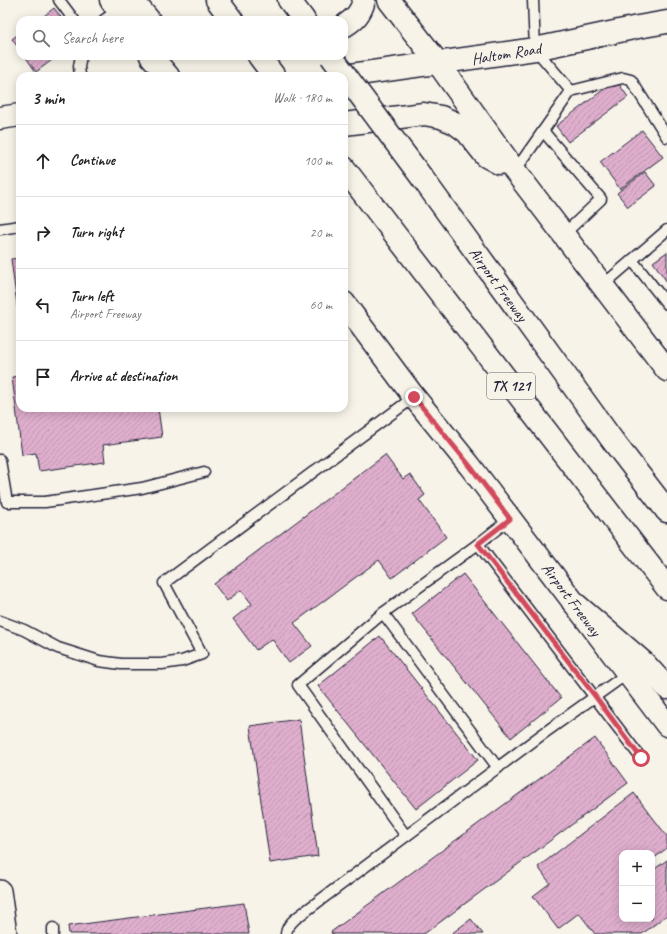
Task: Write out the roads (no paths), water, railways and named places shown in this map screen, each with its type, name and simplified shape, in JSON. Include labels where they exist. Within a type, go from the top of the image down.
[{"type":"main road","points":[[217,0],[229,16]]},
{"type":"main road","points":[[289,0],[301,16]]},
{"type":"main road","points":[[348,24],[354,20],[361,11],[364,0]]},
{"type":"main road","points":[[389,0],[438,63],[515,171],[563,235],[667,370]]},
{"type":"main road","points":[[118,10],[137,16]]},
{"type":"main road","name":"Haltom Road","points":[[348,75],[535,48],[667,22]]},
{"type":"main road","points":[[154,60],[165,72]]},
{"type":"main road","points":[[262,60],[271,72]]},
{"type":"main road","name":"Airport Freeway","points":[[334,60],[343,72]]},
{"type":"main road","name":"Airport Freeway","points":[[348,79],[423,179],[613,441],[667,511]]},
{"type":"main road","points":[[348,124],[424,114],[441,117],[456,123],[467,132],[486,156],[515,171]]},
{"type":"main road","points":[[0,118],[16,116]]},
{"type":"main road","name":"TX 121","points":[[350,175],[667,588]]},
{"type":"main road","name":"Airport Freeway","points":[[348,308],[414,397],[470,466],[667,725]]},
{"type":"main road","points":[[573,602],[644,663],[667,688]]},
{"type":"street","points":[[0,894],[6,934]]},
{"type":"lane","points":[[59,0],[71,16]]},
{"type":"lane","points":[[533,0],[535,48],[571,91]]},
{"type":"lane","points":[[80,60],[80,72]]},
{"type":"lane","points":[[515,171],[571,91],[623,78],[631,80],[667,137]]},
{"type":"lane","points":[[542,131],[601,199],[563,235]]},
{"type":"lane","points":[[0,229],[16,227]]},
{"type":"lane","points":[[602,286],[667,230]]},
{"type":"lane","points":[[632,260],[667,304]]},
{"type":"lane","points":[[0,621],[24,630],[58,648],[99,661],[121,664],[162,664],[182,661],[202,654],[164,583],[414,397]]},
{"type":"lane","points":[[0,460],[7,502],[45,502],[142,488],[204,472]]},
{"type":"lane","points":[[406,836],[298,685],[383,613],[510,519]]},
{"type":"lane","points":[[478,544],[641,758]]},
{"type":"lane","points":[[383,613],[498,768]]},
{"type":"lane","points":[[286,934],[286,930],[291,923],[307,910],[628,673]]}]
